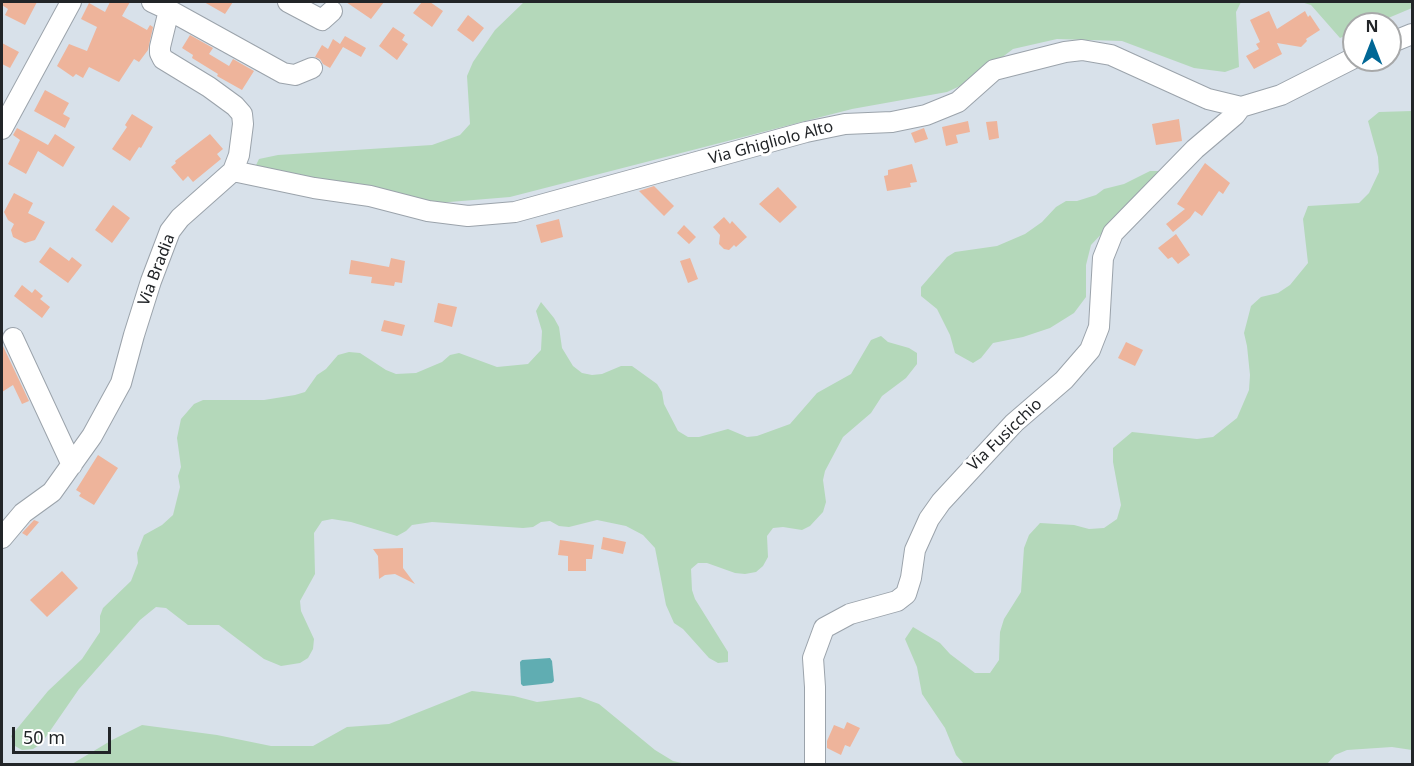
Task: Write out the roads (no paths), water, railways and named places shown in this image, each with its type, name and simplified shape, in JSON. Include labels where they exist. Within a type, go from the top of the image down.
[{"type":"street","points":[[2,129],[8,100],[71,2]]},
{"type":"street","points":[[288,2],[322,20],[332,11]]},
{"type":"street","points":[[233,171],[239,155],[242,114],[209,87],[163,59],[160,53],[160,6],[283,73],[295,75],[312,68]]},
{"type":"street","name":"Via Ghigliolo Alto","points":[[233,171],[314,188],[370,196],[428,211],[468,216],[515,212],[806,132],[845,124],[892,122],[926,115],[958,102],[994,70],[1053,54],[1082,50],[1111,55],[1208,99],[1241,107]]},
{"type":"street","points":[[1241,107],[1281,95],[1342,64]]},
{"type":"street","name":"Via Fusicchio","points":[[814,765],[813,658],[824,628],[850,614],[897,601],[906,594],[915,550],[929,519],[941,502],[1014,423],[1064,380],[1090,350],[1100,327],[1102,258],[1113,233],[1195,149],[1235,116],[1241,107]]},
{"type":"street","name":"Via Bradia","points":[[2,538],[23,513],[52,492],[92,436],[121,383],[151,281],[170,231],[180,218],[233,171]]},
{"type":"street","points":[[13,338],[72,465]]},
{"type":"water","points":[[550,658],[554,681],[552,683],[523,686],[521,684],[520,662],[522,660]]}]
